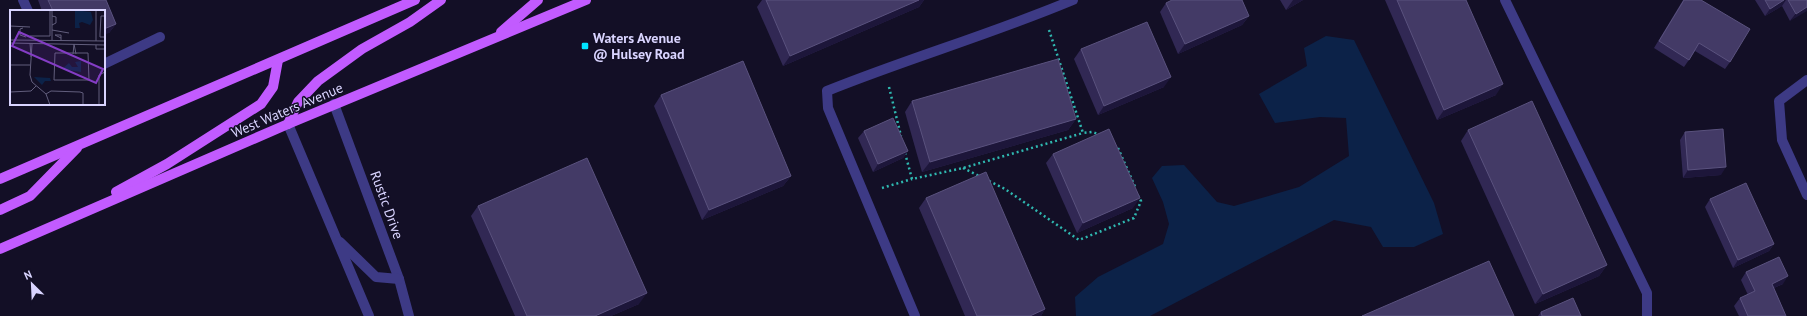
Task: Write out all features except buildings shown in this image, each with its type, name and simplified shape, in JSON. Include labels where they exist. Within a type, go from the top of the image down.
[{"type":"main road","points":[[0,179],[415,0]]},
{"type":"main road","points":[[288,124],[298,102],[318,81],[362,49],[410,22],[441,0]]},
{"type":"main road","points":[[495,38],[538,0]]},
{"type":"main road","name":"West Waters Avenue","points":[[0,249],[334,104],[586,0]]},
{"type":"main road","points":[[78,215],[168,164],[261,104],[273,87],[278,60]]},
{"type":"main road","points":[[0,210],[30,196],[79,145]]},
{"type":"street","points":[[23,0],[28,10]]},
{"type":"street","points":[[915,316],[828,108],[827,91],[885,68],[1019,22],[1073,0]]},
{"type":"street","points":[[1505,0],[1647,293],[1647,316]]},
{"type":"street","points":[[105,64],[160,37]]},
{"type":"street","points":[[1807,80],[1779,101],[1782,140],[1807,195]]},
{"type":"street","name":"Rustic Drive","points":[[334,104],[400,279],[410,316]]},
{"type":"street","points":[[288,124],[369,316]]},
{"type":"street","points":[[337,239],[376,277],[400,279]]},
{"type":"path","points":[[1043,13],[1083,133]]},
{"type":"path","points":[[885,68],[902,142]]},
{"type":"path","points":[[864,193],[912,179],[963,168],[1083,133],[1092,132],[1107,137]]},
{"type":"path","points":[[963,168],[1005,189],[1079,240],[1134,218],[1141,201],[1116,145]]},
{"type":"path","points":[[904,150],[912,179]]},
{"type":"water","points":[[1326,36],[1354,40],[1434,203],[1443,234],[1414,247],[1383,247],[1371,227],[1334,220],[1150,316],[1076,316],[1075,297],[1098,277],[1163,244],[1169,224],[1163,202],[1152,178],[1162,166],[1184,165],[1217,202],[1234,206],[1299,187],[1349,156],[1346,118],[1320,117],[1275,123],[1259,94],[1307,66],[1304,48]]},
{"type":"place","name":"Waters Avenue @ Hulsey Road","points":[[585,46]]}]
